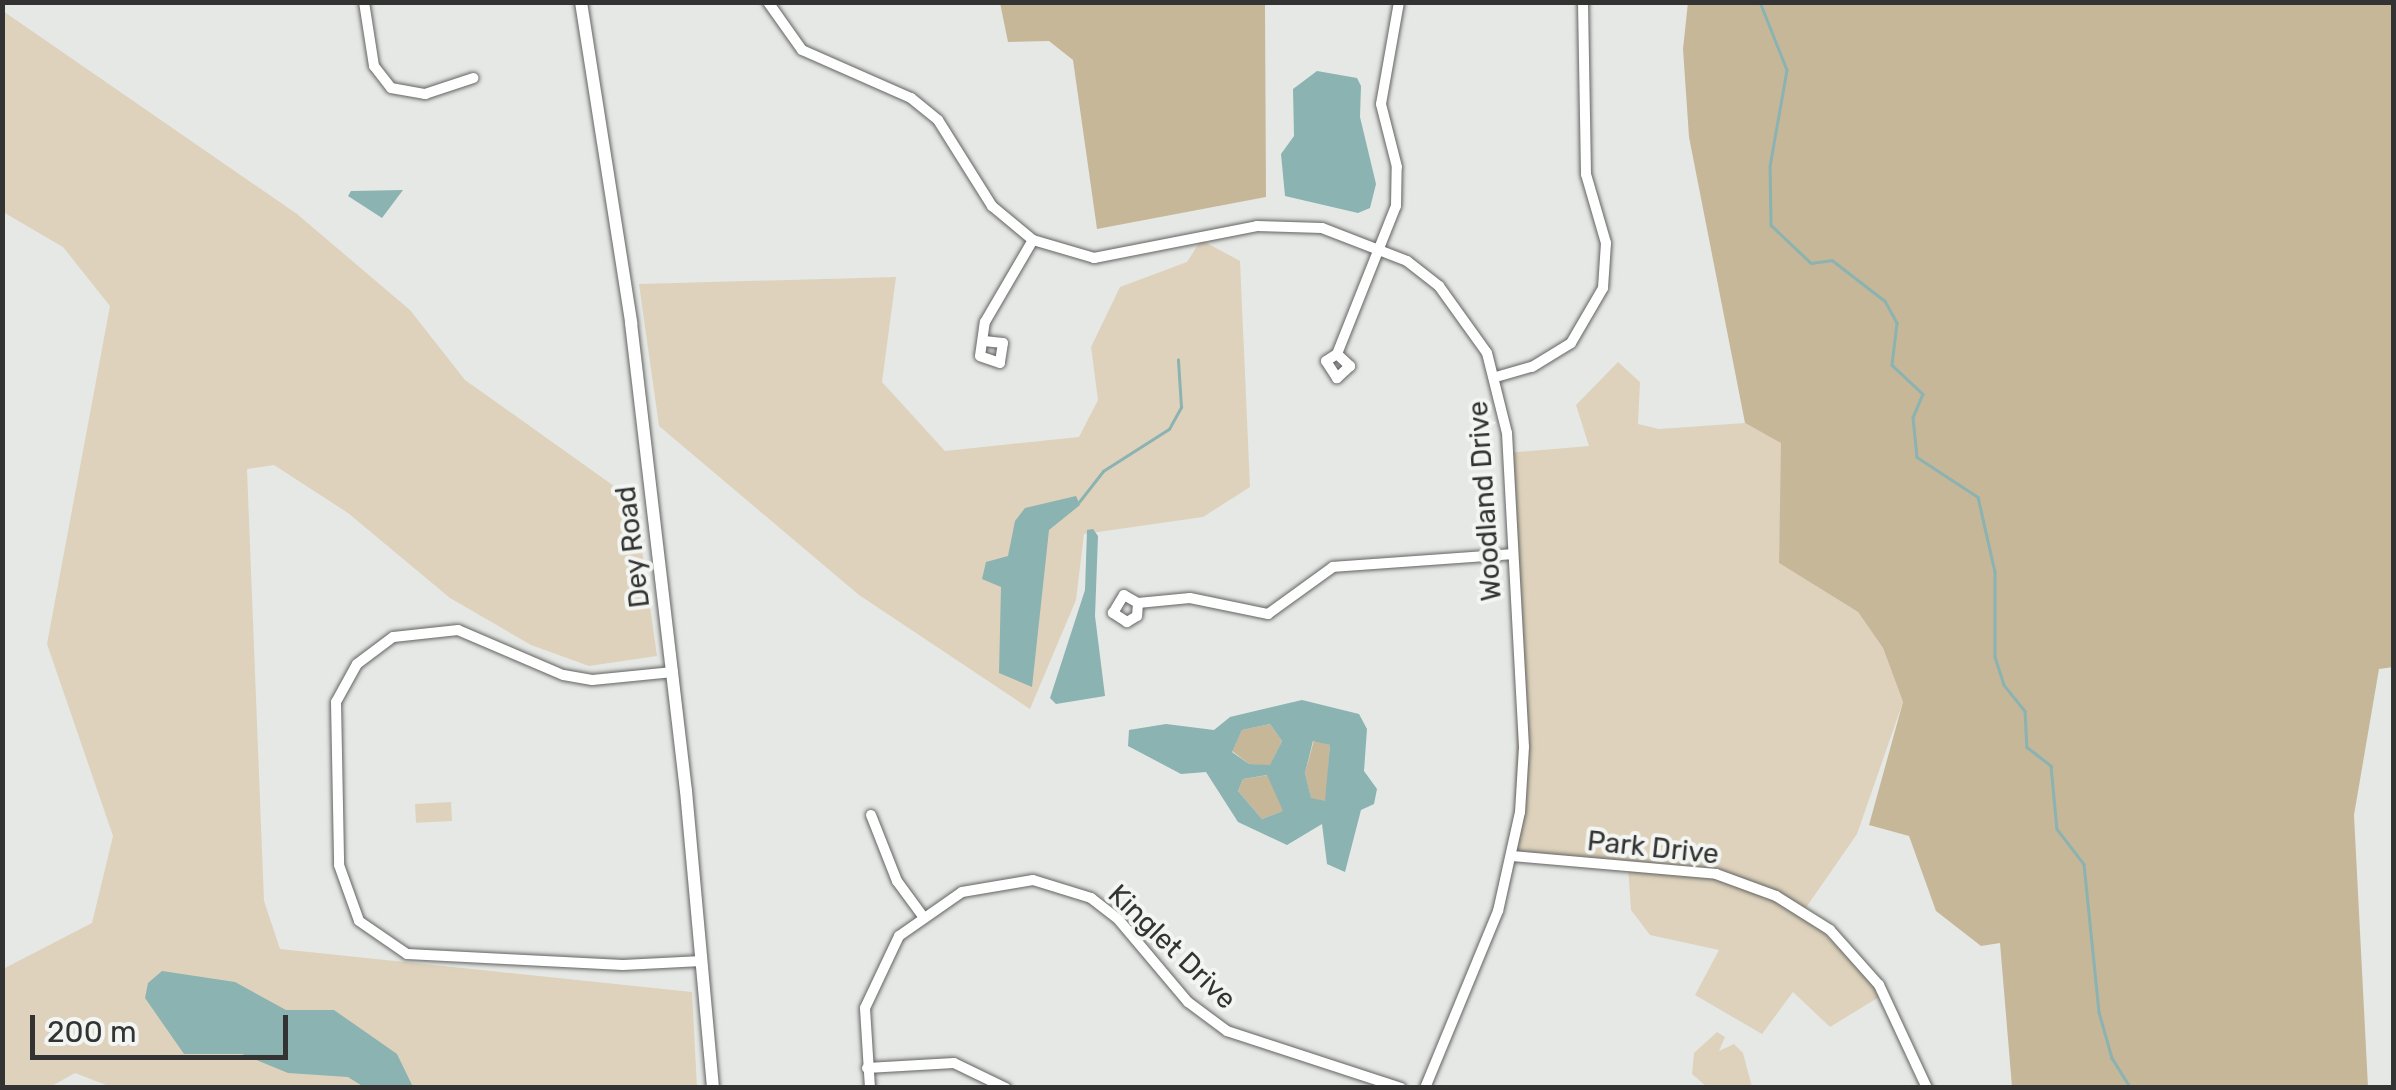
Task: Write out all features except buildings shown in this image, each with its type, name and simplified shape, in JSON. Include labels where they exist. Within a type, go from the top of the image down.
[{"type":"main road","name":"Dey Road","points":[[581,2],[631,322],[673,672],[713,1088]]},
{"type":"street","points":[[364,2],[374,66],[391,88],[446,92],[473,78]]},
{"type":"street","name":"Woodland Drive","points":[[768,2],[802,50],[911,98],[938,120],[992,206],[1033,240],[1094,258],[1292,225],[1322,228],[1377,248],[1439,286],[1488,354],[1507,433],[1524,747],[1512,856],[1498,910],[1425,1088]]},
{"type":"street","points":[[1337,354],[1398,188],[1381,104],[1399,2]]},
{"type":"street","points":[[1496,377],[1532,367],[1571,343],[1603,288],[1606,243],[1586,174],[1582,2]]},
{"type":"street","points":[[984,341],[992,304],[1033,240]]},
{"type":"street","points":[[1138,603],[1190,598],[1268,614],[1333,567],[1512,554]]},
{"type":"street","points":[[673,672],[592,680],[563,676],[458,630],[393,637],[357,664],[336,702],[339,865],[344,895],[359,921],[408,954],[595,964],[702,961]]},
{"type":"street","points":[[870,815],[897,881],[922,916]]},
{"type":"street","name":"Park Drive","points":[[1512,856],[1716,874],[1776,896],[1830,930],[1880,985],[1926,1088]]},
{"type":"street","name":"Kinglet Drive","points":[[870,1088],[866,1008],[874,982],[899,936],[922,916],[994,883],[1034,880],[1092,898],[1118,919],[1188,1002],[1227,1031],[1401,1088]]},
{"type":"street","points":[[867,1068],[954,1063],[1006,1088]]},
{"type":"shaded area","points":[[1688,2],[2393,3],[2394,667],[2379,669],[2354,815],[2368,1087],[2012,1087],[2000,943],[1981,946],[1936,911],[1909,836],[1869,825],[1903,702],[1883,648],[1858,612],[1779,563],[1781,443],[1745,423],[1689,137],[1683,49]]},
{"type":"shaded area","points":[[1000,3],[1265,3],[1266,197],[1097,229],[1073,60],[1049,41],[1008,42]]},
{"type":"shaded area","points":[[3,11],[297,214],[410,310],[465,380],[635,501],[657,656],[589,666],[531,645],[450,598],[348,513],[274,465],[247,469],[264,901],[280,949],[692,992],[697,1087],[114,1088],[75,1073],[50,1087],[3,1087],[3,969],[92,923],[113,836],[47,644],[110,306],[63,247],[3,212]]},
{"type":"shaded area","points":[[1201,240],[1240,261],[1250,487],[1203,517],[1084,534],[1076,600],[1030,709],[859,595],[659,426],[639,284],[896,277],[882,382],[945,451],[1079,437],[1098,400],[1091,347],[1120,287],[1187,262]]},
{"type":"shaded area","points":[[1618,362],[1640,382],[1638,424],[1659,429],[1745,423],[1782,443],[1779,563],[1858,612],[1883,648],[1903,702],[1857,834],[1803,912],[1884,994],[1830,1027],[1793,992],[1762,1034],[1695,995],[1719,950],[1650,935],[1631,910],[1628,867],[1513,857],[1519,652],[1506,453],[1589,446],[1576,405]]},
{"type":"shaded area","points":[[1270,724],[1282,741],[1270,766],[1249,764],[1232,751],[1242,730]]},
{"type":"shaded area","points":[[1314,740],[1330,745],[1326,802],[1311,799],[1305,773]]},
{"type":"shaded area","points":[[1268,775],[1284,811],[1262,819],[1238,791],[1243,779]]},
{"type":"shaded area","points":[[451,802],[452,821],[416,823],[415,804]]},
{"type":"shaded area","points":[[1717,1032],[1725,1037],[1719,1051],[1734,1044],[1743,1053],[1752,1087],[1707,1087],[1692,1074],[1694,1053]]},
{"type":"water","points":[[1317,71],[1357,78],[1361,86],[1360,117],[1376,184],[1370,208],[1358,213],[1285,196],[1281,154],[1294,136],[1293,89]]},
{"type":"water","points":[[403,190],[382,218],[348,196],[351,191]]},
{"type":"water","points":[[1076,496],[1080,505],[1049,530],[1032,687],[999,673],[1001,587],[982,579],[986,562],[1008,556],[1015,521],[1025,508]]},
{"type":"water","points":[[1093,529],[1098,536],[1095,616],[1105,696],[1056,704],[1050,698],[1085,590],[1087,530]]},
{"type":"water","points":[[1302,700],[1359,714],[1367,729],[1364,771],[1377,789],[1374,804],[1361,810],[1345,872],[1327,864],[1322,824],[1287,845],[1238,822],[1206,772],[1181,774],[1128,746],[1129,730],[1166,724],[1214,730],[1230,717]],"holes":[[[1270,724],[1282,741],[1270,765],[1249,764],[1232,752],[1242,730]],[[1313,741],[1330,745],[1325,801],[1311,798],[1305,773]],[[1267,775],[1283,811],[1262,819],[1238,791],[1243,779]]]},
{"type":"water","points":[[162,971],[235,982],[286,1010],[334,1010],[397,1054],[413,1087],[364,1087],[348,1077],[288,1073],[242,1054],[184,1054],[145,998],[148,983]]},
{"type":"waterway","points":[[1760,2],[1787,70],[1770,166],[1771,225],[1811,263],[1832,260],[1885,301],[1897,323],[1892,365],[1923,394],[1913,417],[1917,457],[1978,497],[1995,572],[1995,657],[2004,685],[2025,711],[2027,747],[2051,766],[2057,829],[2084,864],[2099,1012],[2112,1058],[2131,1088]]},
{"type":"waterway","points":[[1079,502],[1103,471],[1169,429],[1181,407],[1178,360]]}]
